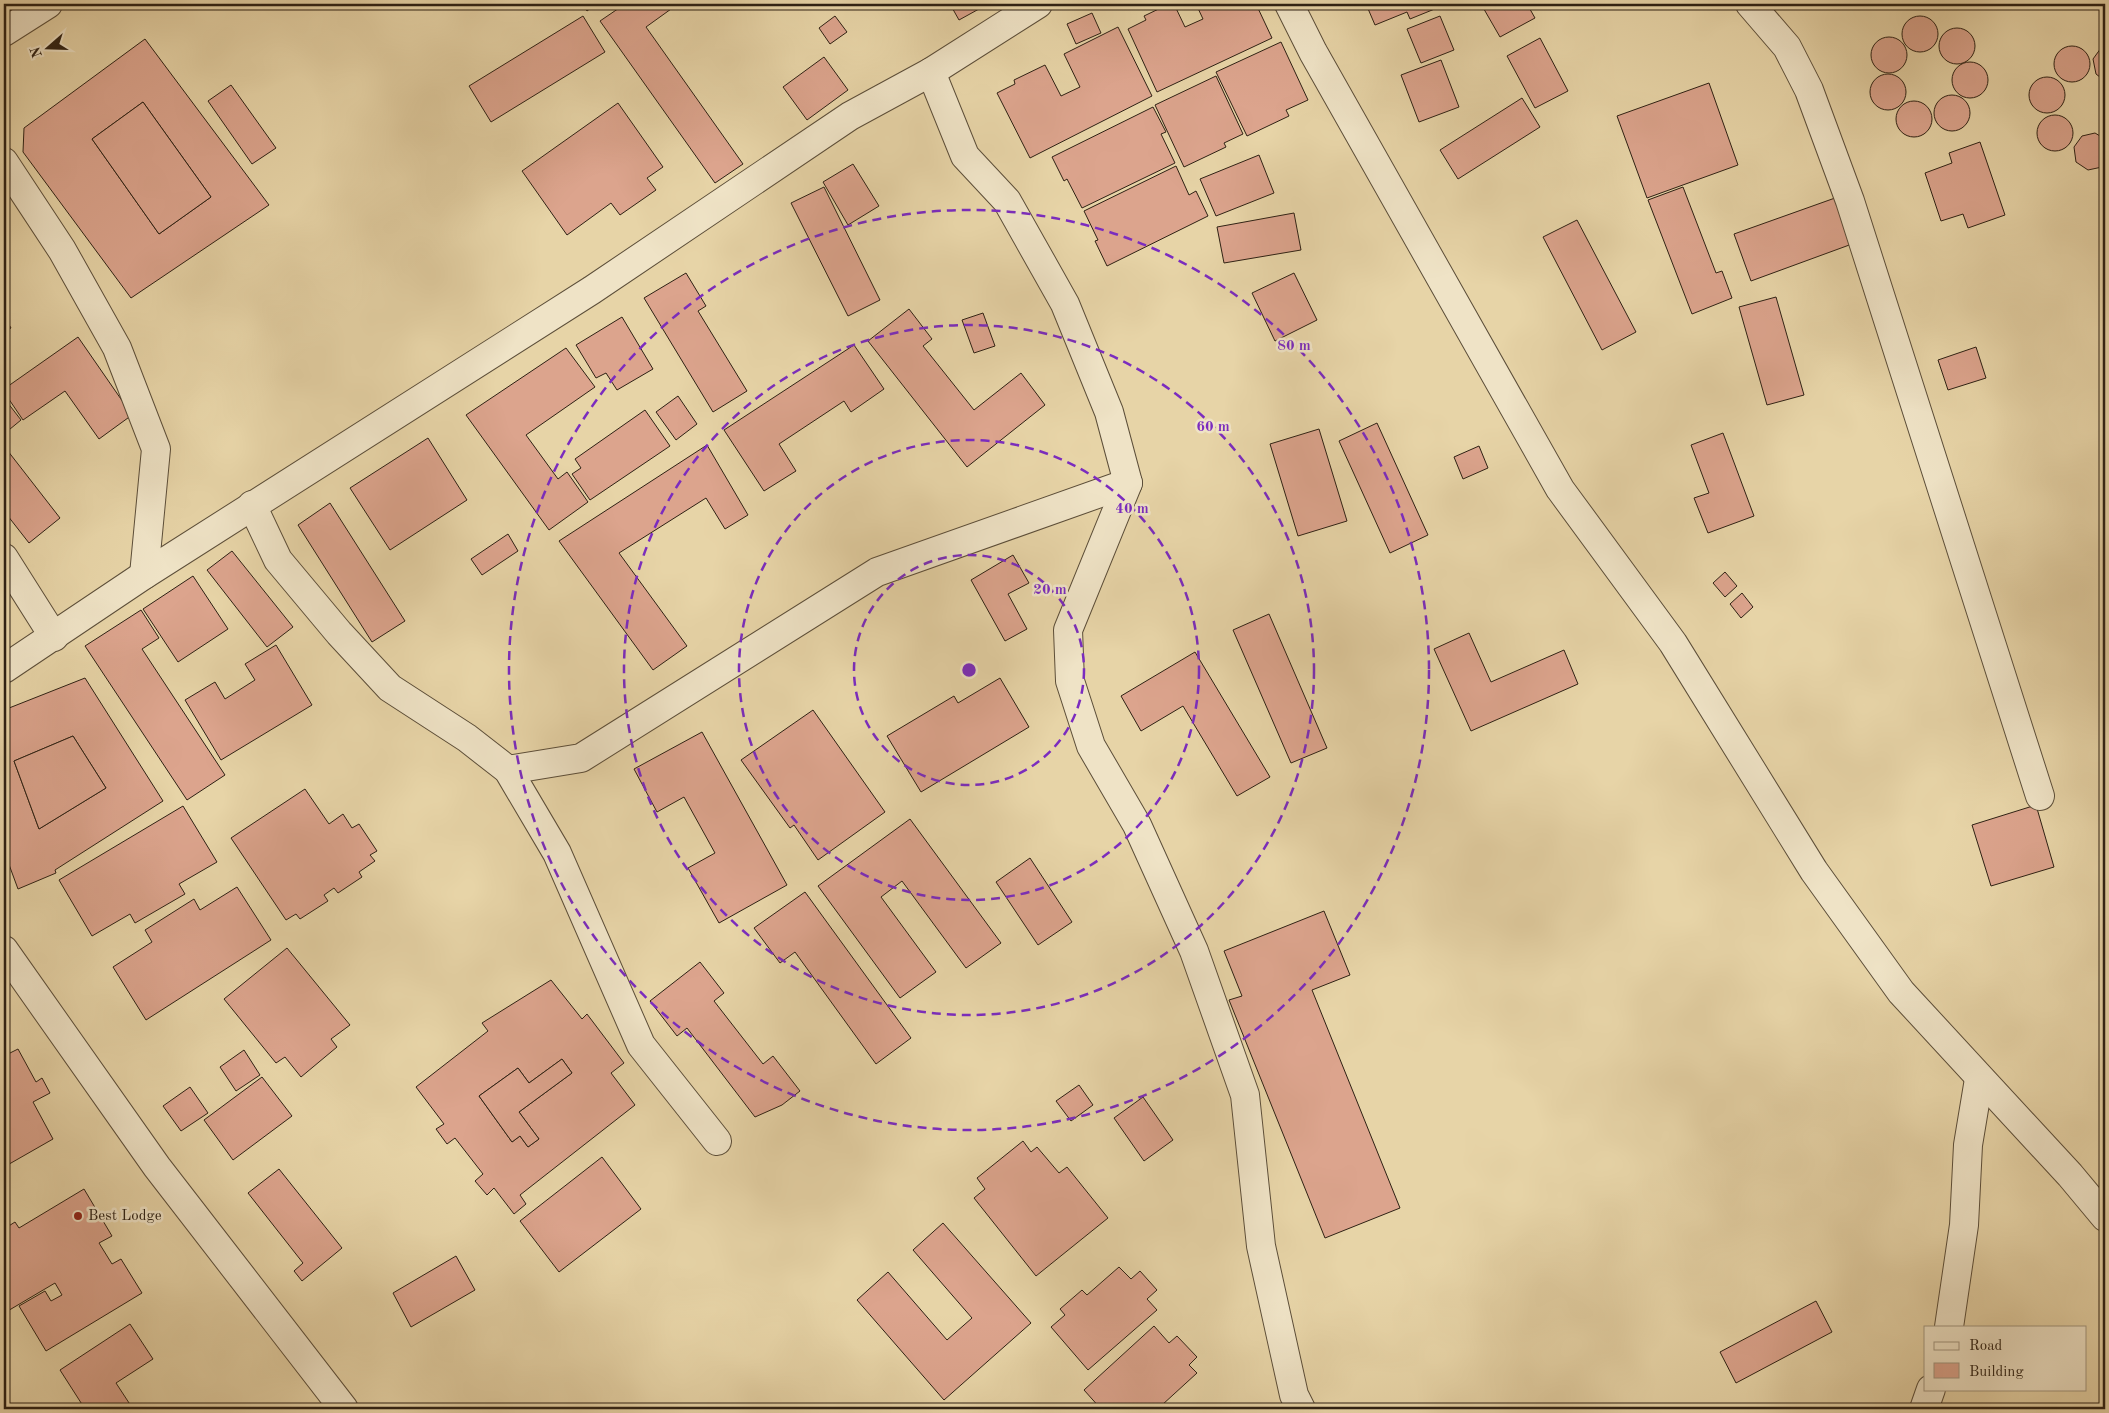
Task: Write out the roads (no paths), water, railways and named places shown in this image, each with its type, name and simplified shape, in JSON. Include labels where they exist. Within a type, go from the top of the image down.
[{"type":"street","points":[[4,32],[48,4]]},
{"type":"street","points":[[4,670],[144,575],[252,505],[592,290],[850,116],[931,72],[1038,4]]},
{"type":"street","points":[[1289,4],[1314,52],[1560,489],[1672,643],[1814,871],[1901,992],[2070,1175],[2105,1217]]},
{"type":"street","points":[[1750,4],[1787,47],[1809,90],[1850,201],[2040,796]]},
{"type":"street","points":[[931,72],[965,156],[1007,201],[1066,304],[1109,412],[1128,483],[1068,630],[1070,681],[1092,746],[1137,825],[1194,951],[1245,1095],[1261,1246],[1294,1395],[1301,1409]]},
{"type":"street","points":[[4,162],[62,250],[117,348],[156,449],[144,575]]},
{"type":"street","points":[[508,770],[581,758],[877,572],[1128,483]]},
{"type":"street","points":[[252,505],[278,560],[339,633],[390,688],[467,738],[508,770],[557,853],[641,1045],[717,1141]]},
{"type":"street","points":[[4,558],[54,637]]},
{"type":"street","points":[[4,950],[157,1167],[344,1409]]},
{"type":"street","points":[[1949,1326],[1964,1225],[1968,1145],[1980,1079]]},
{"type":"street","points":[[1924,1409],[1931,1390]]},
{"type":"place","name":"Best Lodge","points":[[78,1216]]}]
